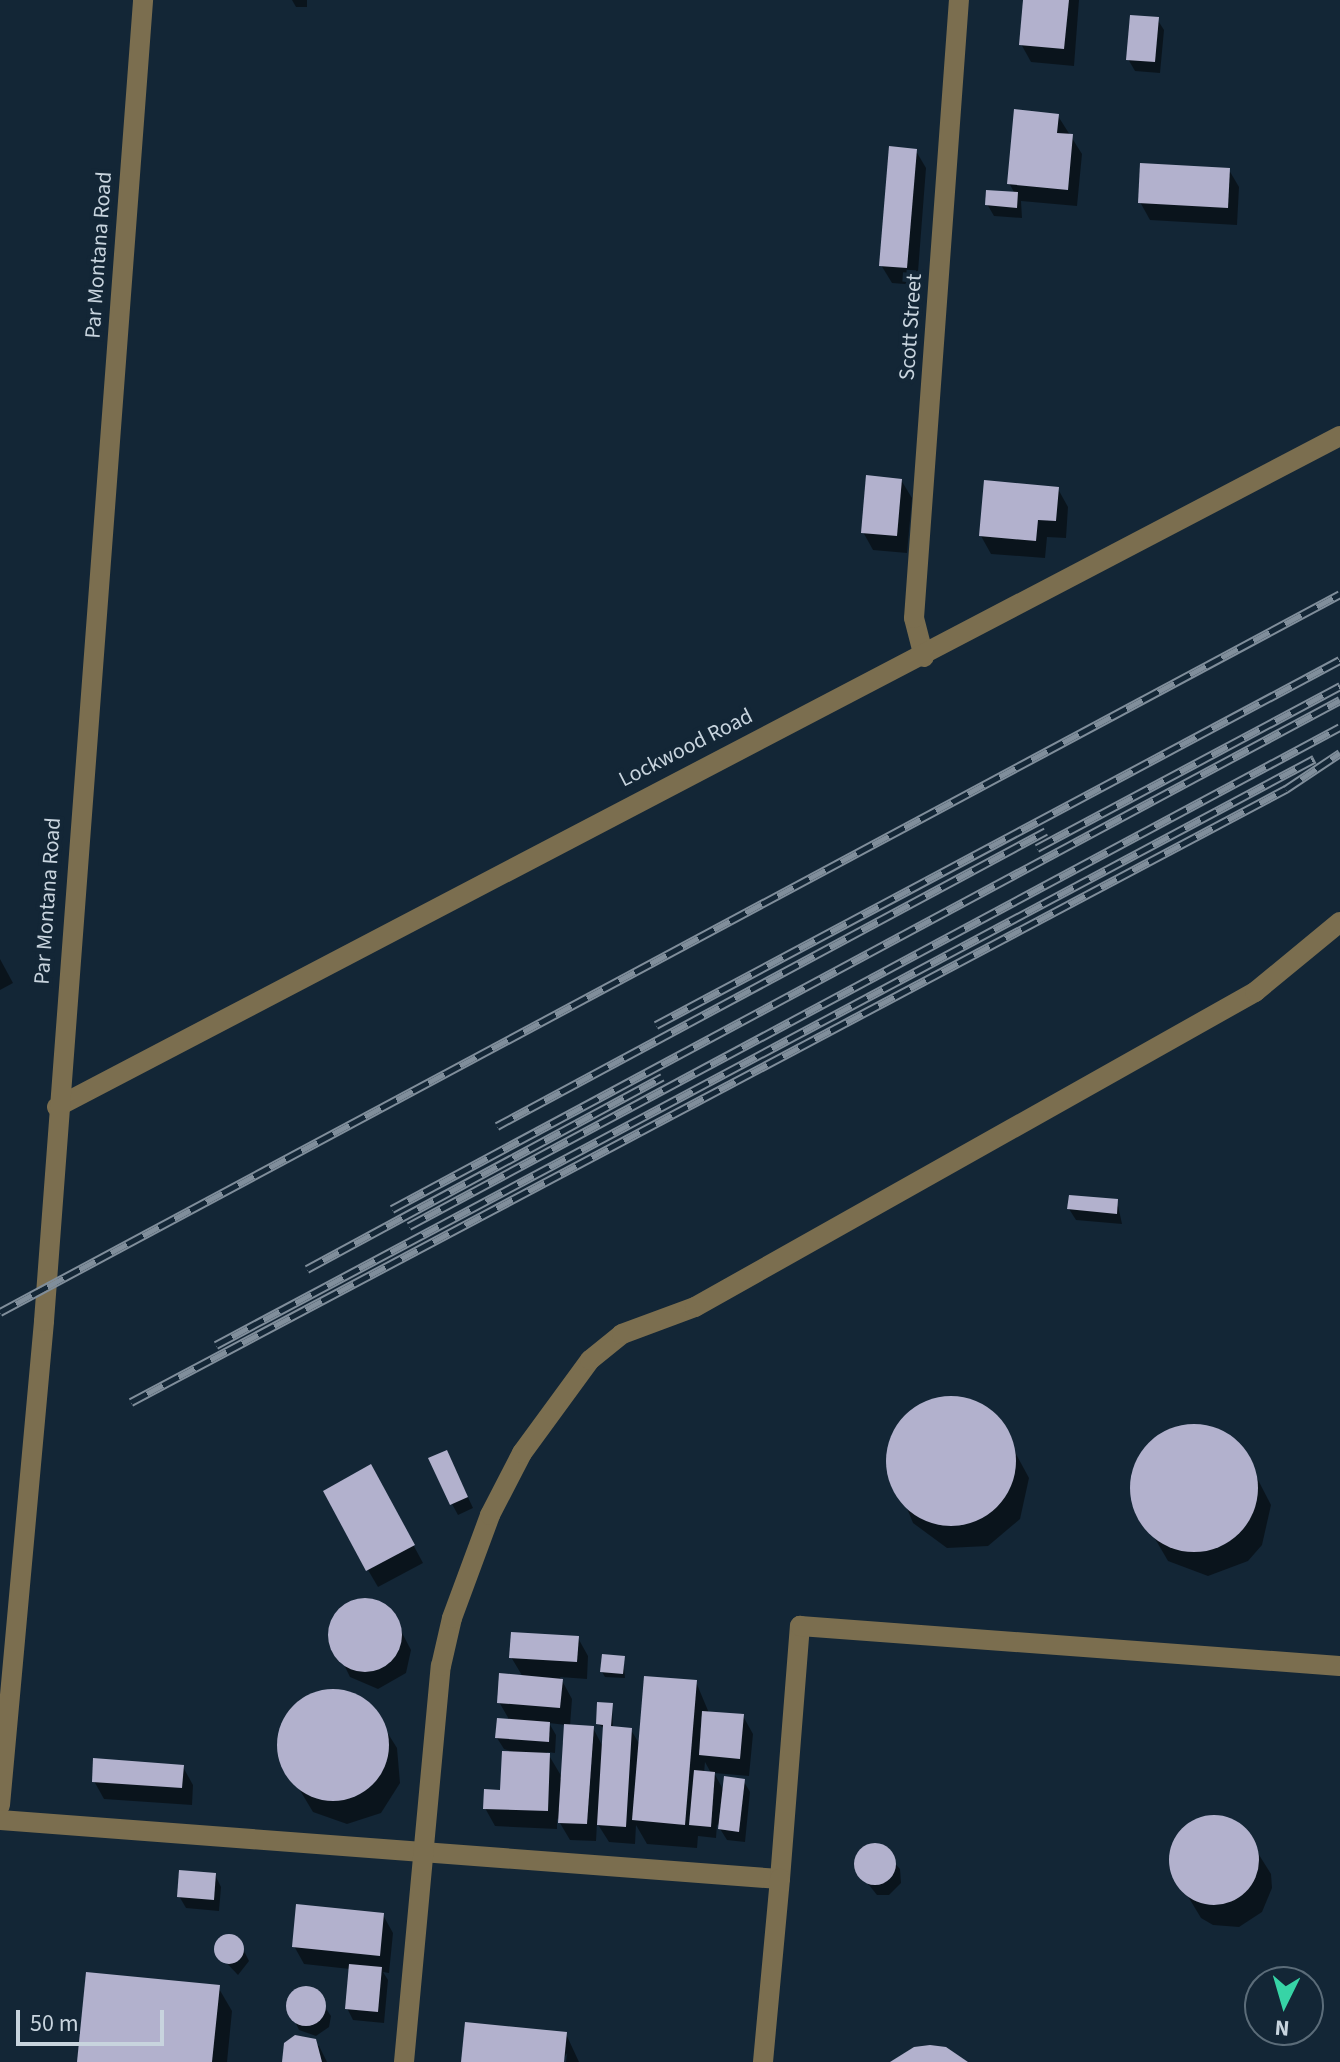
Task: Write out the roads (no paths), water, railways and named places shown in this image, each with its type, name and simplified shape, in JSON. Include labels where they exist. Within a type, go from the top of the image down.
[{"type":"street","name":"Par Montana Road","points":[[0,1805],[44,1321],[57,1107],[143,0]]},
{"type":"street","name":"Scott Street","points":[[924,657],[914,618],[959,0]]},
{"type":"street","name":"Lockwood Road","points":[[57,1107],[687,773],[924,657],[1340,436]]},
{"type":"street","points":[[404,2062],[441,1666],[465,1574],[522,1453],[590,1360],[622,1334],[695,1307],[1255,992],[1340,922]]},
{"type":"street","points":[[763,2062],[800,1626],[1340,1666]]},
{"type":"street","points":[[0,1820],[780,1879]]},
{"type":"railway","points":[[0,1312],[1340,594]]},
{"type":"railway","points":[[656,1025],[1340,660]]},
{"type":"railway","points":[[1037,848],[1340,686]]},
{"type":"railway","points":[[392,1209],[1340,700]]},
{"type":"railway","points":[[409,1226],[1340,727]]},
{"type":"railway","points":[[131,1402],[1286,789],[1340,753]]},
{"type":"railway","points":[[216,1345],[1314,759]]},
{"type":"railway","points":[[497,1126],[1046,831]]},
{"type":"railway","points":[[307,1269],[662,1077]]}]
